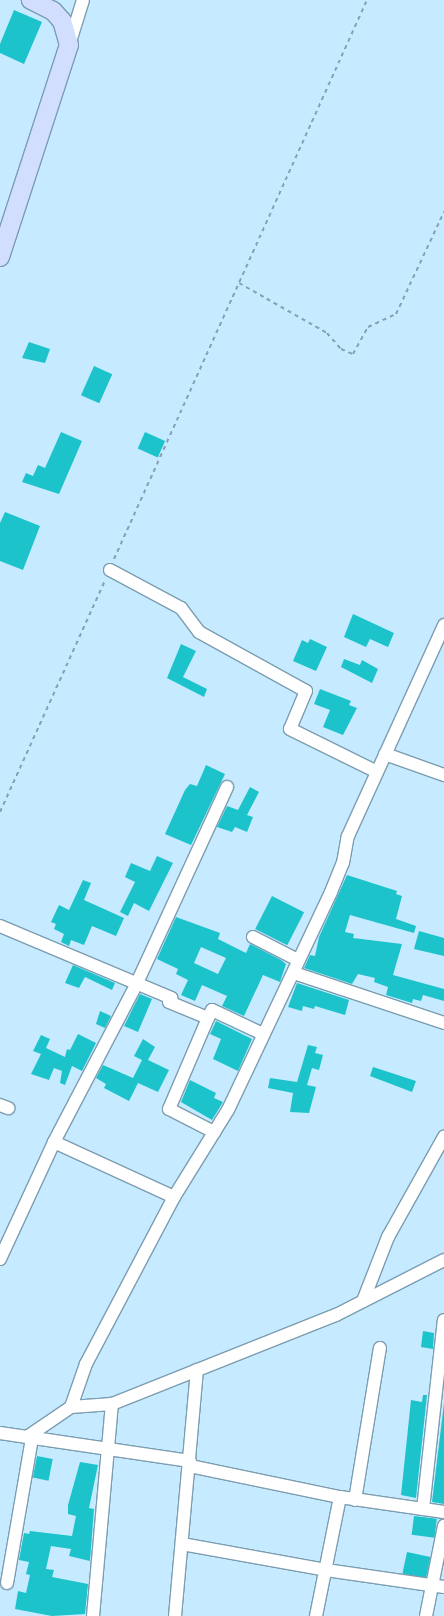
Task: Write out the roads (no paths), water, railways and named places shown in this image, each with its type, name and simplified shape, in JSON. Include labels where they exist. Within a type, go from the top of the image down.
[{"type":"street","points":[[31,0],[53,11],[62,21],[69,46]]},
{"type":"street","points":[[0,257],[83,0]]},
{"type":"street","points":[[110,570],[181,608],[199,632],[306,690],[290,729],[377,772]]},
{"type":"street","points":[[71,1407],[86,1364],[174,1197],[214,1132],[294,973],[298,960],[343,863],[348,836],[444,625]]},
{"type":"street","points":[[385,754],[444,775]]},
{"type":"street","points":[[0,1259],[54,1142],[136,984],[227,787]]},
{"type":"street","points":[[0,926],[170,998],[168,1002],[208,1018]]},
{"type":"street","points":[[253,936],[298,960]]},
{"type":"street","points":[[294,973],[444,1023]]},
{"type":"street","points":[[214,1132],[169,1109],[212,1010],[263,1034]]},
{"type":"street","points":[[363,1301],[388,1238],[444,1136]]},
{"type":"street","points":[[54,1142],[174,1197]]},
{"type":"street","points":[[7,1583],[30,1438],[71,1407],[112,1404],[363,1301],[444,1260]]},
{"type":"street","points":[[423,1509],[444,1320]]},
{"type":"street","points":[[355,1500],[380,1348]]},
{"type":"street","points":[[176,1616],[197,1370]]},
{"type":"street","points":[[93,1616],[112,1404]]},
{"type":"street","points":[[0,1433],[109,1448],[190,1463],[355,1500],[444,1512]]},
{"type":"street","points":[[316,1616],[340,1497]]},
{"type":"street","points":[[426,1616],[438,1586],[444,1526]]},
{"type":"street","points":[[182,1544],[326,1570],[438,1586]]}]
